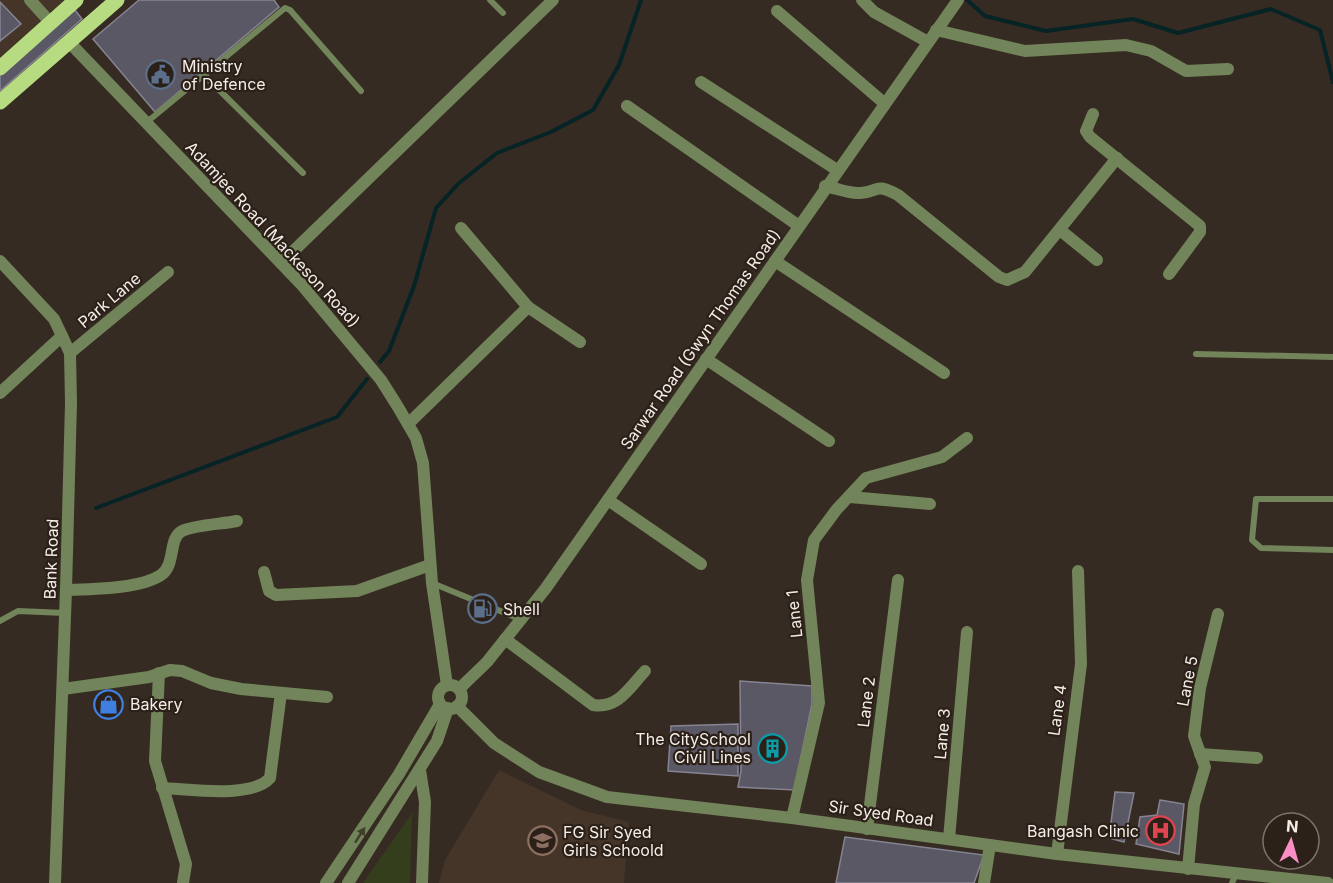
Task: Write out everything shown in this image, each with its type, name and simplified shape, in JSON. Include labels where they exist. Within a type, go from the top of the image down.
[{"type":"main road","points":[[0,68],[76,0]]},
{"type":"main road","points":[[0,100],[117,0]]},
{"type":"street","points":[[30,0],[50,22]]},
{"type":"street","points":[[281,263],[553,0]]},
{"type":"street","points":[[862,0],[874,12],[928,42]]},
{"type":"street","name":"Sarwar Road (Gwyn Thomas Road)","points":[[459,689],[522,620],[958,0]]},
{"type":"street","points":[[777,11],[885,103]]},
{"type":"street","points":[[936,30],[1025,51],[1126,45],[1151,51],[1186,71],[1228,69]]},
{"type":"street","name":"Adamjee Road (Mackeson Road)","points":[[68,41],[281,263],[381,380],[408,424],[416,438],[423,463],[430,565],[447,685]]},
{"type":"street","points":[[701,82],[837,170]]},
{"type":"street","points":[[627,106],[799,226]]},
{"type":"street","points":[[1093,114],[1086,131],[1200,226],[1200,232],[1169,274]]},
{"type":"street","points":[[825,186],[860,193],[875,188],[885,189],[898,195],[999,277],[1007,280],[1025,273],[1117,158]]},
{"type":"street","points":[[461,228],[528,307],[580,342]]},
{"type":"street","points":[[1060,230],[1097,260]]},
{"type":"street","points":[[776,261],[944,373]]},
{"type":"street","name":"Bank Road","points":[[1,264],[54,319],[70,353],[66,613],[55,883]]},
{"type":"street","name":"Park Lane","points":[[70,353],[168,272]]},
{"type":"street","points":[[408,424],[528,307]]},
{"type":"street","points":[[0,393],[62,336]]},
{"type":"street","points":[[706,359],[829,441]]},
{"type":"street","name":"Lane 1","points":[[792,818],[819,703],[807,580],[814,540],[837,508],[866,478],[942,457],[967,438]]},
{"type":"street","points":[[850,497],[930,504]]},
{"type":"street","points":[[608,500],[701,564]]},
{"type":"street","points":[[66,590],[107,588],[153,579],[164,573],[172,558],[175,538],[182,531],[237,521]]},
{"type":"street","points":[[264,572],[269,591],[276,595],[357,591],[430,565]]},
{"type":"street","name":"Lane 4","points":[[1057,854],[1081,664],[1078,571]]},
{"type":"street","name":"Lane 2","points":[[867,829],[898,580]]},
{"type":"street","name":"Lane 5","points":[[1188,869],[1194,804],[1204,767],[1194,736],[1200,688],[1218,614]]},
{"type":"street","name":"Lane 3","points":[[949,839],[967,632]]},
{"type":"street","points":[[505,639],[592,705],[606,707],[616,701],[645,671]]},
{"type":"street","points":[[63,689],[159,674],[170,670],[182,671],[211,683],[327,697]]},
{"type":"street","points":[[159,674],[154,739],[155,761],[186,864],[183,883]]},
{"type":"street","points":[[326,883],[448,706],[462,698],[459,689],[447,685],[439,691],[448,706],[437,741],[348,883]]},
{"type":"street","points":[[162,788],[249,790],[265,783],[270,778],[280,693]]},
{"type":"street","name":"Sir Syed Road","points":[[448,706],[494,743],[539,772],[607,797],[792,818],[1057,854],[1188,869],[1234,878],[1328,883]]},
{"type":"street","points":[[1200,754],[1257,758]]},
{"type":"street","points":[[420,770],[426,802],[422,883]]},
{"type":"street","points":[[984,883],[990,845]]},
{"type":"lane","points":[[0,74],[81,0]]},
{"type":"lane","points":[[0,100],[111,0]]},
{"type":"lane","points":[[489,0],[503,13]]},
{"type":"lane","points":[[147,122],[285,8],[290,10],[361,91]]},
{"type":"lane","points":[[203,74],[303,173]]},
{"type":"lane","points":[[1196,354],[1333,357]]},
{"type":"lane","points":[[1333,499],[1256,499],[1252,540],[1261,548],[1333,550]]},
{"type":"lane","points":[[432,583],[522,620]]},
{"type":"lane","points":[[0,621],[18,611],[66,613]]},
{"type":"shaded area","points":[[0,0],[64,0],[0,58]]},
{"type":"shaded area","name":"FG Sir Syed Girls Schoold","points":[[499,770],[581,810],[629,822],[624,883],[439,883],[445,860]]},
{"type":"green space","points":[[412,813],[410,883],[363,883]]},
{"type":"building","name":"Ministry of Defence","points":[[139,0],[274,0],[279,7],[155,112],[93,39]]},
{"type":"building","points":[[0,2],[21,24],[0,41]]},
{"type":"building","points":[[75,10],[82,19],[0,91],[0,74]]},
{"type":"building","name":"The CitySchool Civil Lines","points":[[740,681],[812,686],[812,704],[794,790],[738,787],[741,771]]},
{"type":"building","points":[[738,724],[738,776],[668,771],[671,726]]},
{"type":"building","points":[[1115,792],[1134,793],[1124,842],[1109,838]]},
{"type":"building","name":"Bangash Clinic","points":[[1160,800],[1184,804],[1179,854],[1136,844],[1140,817],[1157,815]]},
{"type":"building","points":[[845,837],[984,855],[974,883],[836,883]]},
{"type":"waterway","points":[[380,362],[389,351],[414,286],[436,208],[459,183],[497,153],[551,132],[593,110],[619,65],[641,0]]},
{"type":"waterway","points":[[967,0],[985,16],[1046,31],[1133,19],[1178,33],[1271,9],[1320,30],[1333,82]]},
{"type":"waterway","points":[[96,508],[337,417],[367,379]]},
{"type":"place","name":"Ministry of Defence","points":[[161,75]]},
{"type":"place","name":"Shell","points":[[482,609]]},
{"type":"place","name":"Bakery","points":[[109,704]]},
{"type":"place","name":"The CitySchool Civil Lines","points":[[772,748]]},
{"type":"place","name":"Bangash Clinic","points":[[1160,831]]},
{"type":"place","name":"FG Sir Syed Girls Schoold","points":[[542,841]]}]
